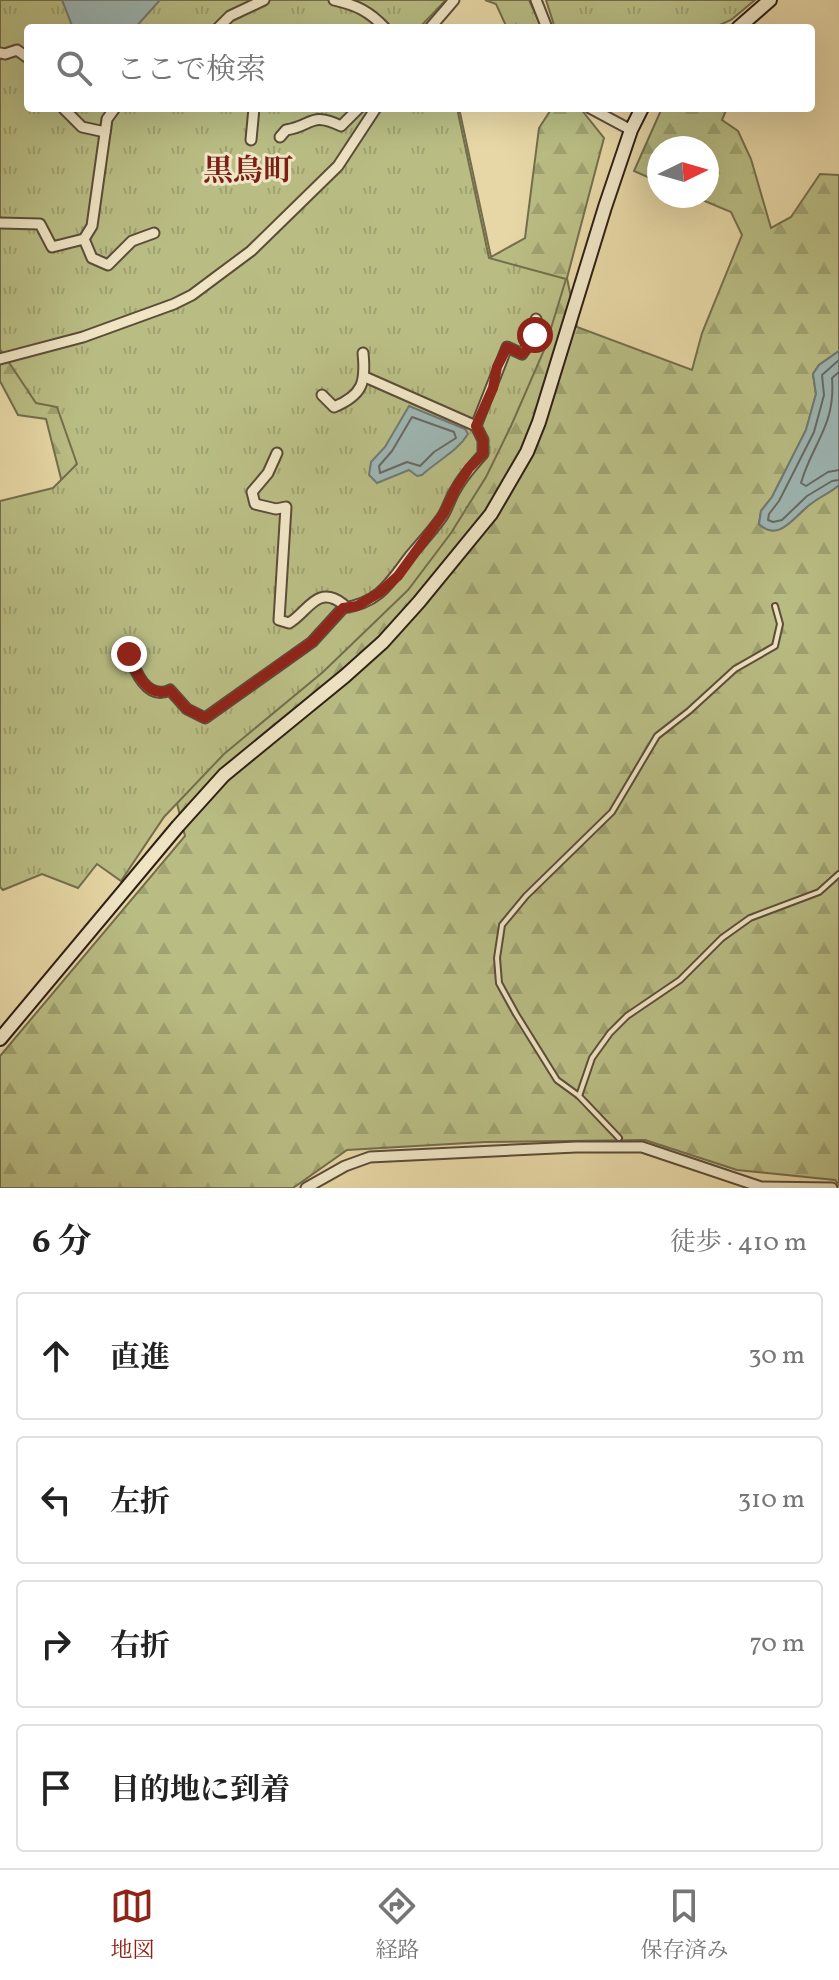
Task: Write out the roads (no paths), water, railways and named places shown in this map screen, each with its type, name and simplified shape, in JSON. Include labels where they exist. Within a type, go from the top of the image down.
[{"type":"street","points":[[222,24],[230,16],[264,0]]},
{"type":"street","points":[[334,0],[358,6],[381,24]]},
{"type":"street","points":[[433,24],[454,0]]},
{"type":"street","points":[[536,0],[545,24]]},
{"type":"street","points":[[743,24],[770,0]]},
{"type":"street","points":[[0,53],[17,50],[24,55]]},
{"type":"street","points":[[67,112],[82,127],[105,132]]},
{"type":"street","points":[[0,223],[40,224],[52,247],[84,239],[92,226],[107,119],[112,112]]},
{"type":"street","points":[[251,140],[254,112]]},
{"type":"street","points":[[280,137],[286,130],[296,129],[308,121],[325,118],[341,126],[355,112]]},
{"type":"street","points":[[0,359],[83,337],[192,295],[251,251],[338,166],[373,112]]},
{"type":"street","points":[[597,112],[631,130]]},
{"type":"street","points":[[0,1039],[224,775],[383,642],[491,514],[509,486],[539,422],[631,130],[640,112]]},
{"type":"street","points":[[84,239],[92,258],[108,265],[132,241],[154,233]]},
{"type":"street","points":[[476,426],[507,347],[522,354],[531,345],[536,319]]},
{"type":"street","points":[[322,395],[334,407],[352,400],[365,377],[363,353]]},
{"type":"street","points":[[129,654],[135,672],[149,689],[164,693],[170,690],[187,709],[205,718],[312,642],[343,608],[357,606],[379,593],[398,576],[444,513],[469,468],[483,454],[483,440],[476,426],[365,377]]},
{"type":"street","points":[[277,453],[268,473],[252,492],[255,504],[276,509],[286,507],[279,620],[289,623],[300,617],[311,601],[321,597],[339,600],[343,604]]},
{"type":"street","points":[[306,1188],[345,1166],[370,1157],[576,1147],[642,1147],[761,1187],[832,1188]]},
{"type":"lane","points":[[619,1138],[579,1096],[557,1080],[499,983],[497,958],[502,925],[526,896],[612,812],[657,736],[735,669],[775,646],[780,624],[775,606]]},
{"type":"lane","points":[[579,1096],[592,1058],[627,1016],[680,980],[722,938],[750,918],[819,892],[839,874]]},
{"type":"water","points":[[62,0],[160,0],[139,24],[71,24]]},
{"type":"water","points":[[839,351],[839,485],[781,529],[767,529],[759,524],[761,511],[772,497],[806,430],[816,394],[813,374],[819,365]]},
{"type":"water","points":[[409,406],[465,429],[468,434],[453,451],[422,475],[417,476],[409,470],[377,483],[369,475],[371,462],[385,447]]},
{"type":"district","name":"黒鳥町","points":[[248,170]]}]
